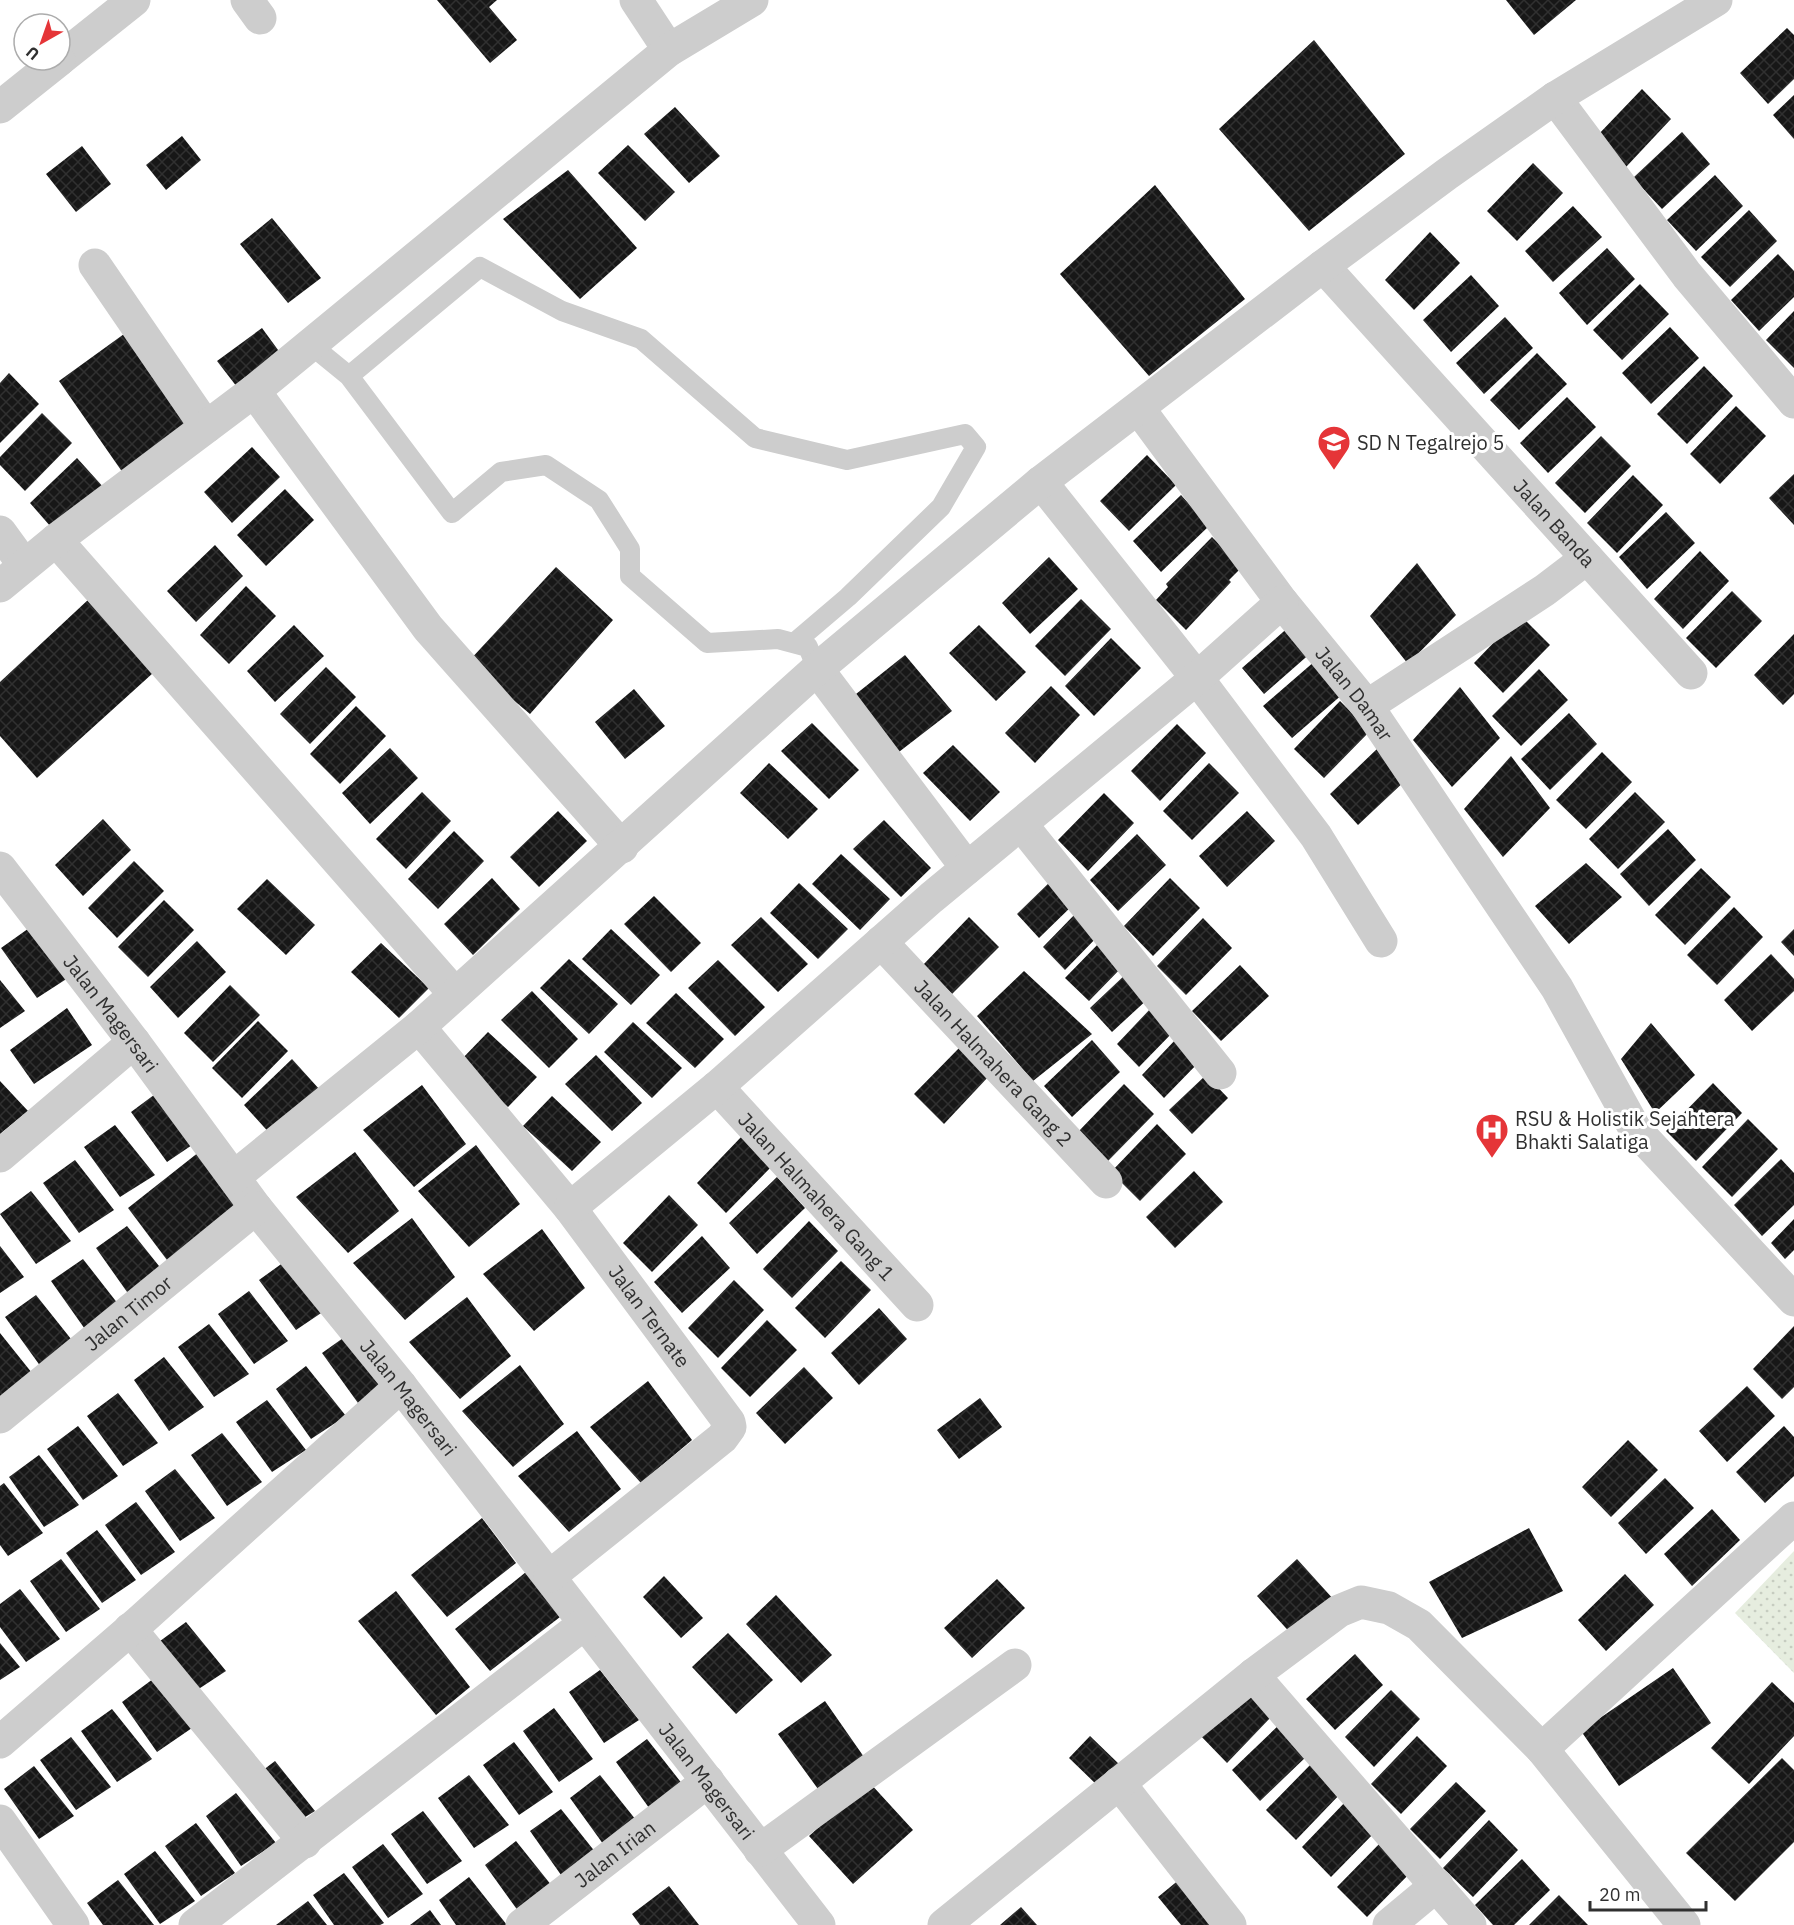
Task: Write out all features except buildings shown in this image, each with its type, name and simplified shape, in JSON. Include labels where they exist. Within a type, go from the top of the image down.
[{"type":"street","points":[[72,50],[134,0]]},
{"type":"street","points":[[636,0],[669,50]]},
{"type":"street","points":[[0,532],[12,575],[254,391],[669,50],[752,0]]},
{"type":"street","points":[[234,1177],[419,1027],[622,847],[817,669],[1041,482],[1323,266],[1555,98],[1716,0]]},
{"type":"street","points":[[0,107],[44,72]]},
{"type":"street","points":[[1555,98],[1687,275],[1794,402]]},
{"type":"street","points":[[95,265],[206,427]]},
{"type":"street","name":"Jalan Banda","points":[[1323,266],[1691,673]]},
{"type":"street","points":[[254,391],[428,628],[622,847]]},
{"type":"street","name":"Jalan Damar","points":[[1139,409],[1282,602],[1367,706],[1557,988],[1635,1129],[1789,1285]]},
{"type":"street","points":[[1041,482],[1197,678],[1316,836],[1381,941]]},
{"type":"street","points":[[56,540],[455,994]]},
{"type":"street","points":[[1367,706],[1545,590],[1587,558]]},
{"type":"street","points":[[570,1208],[717,1087],[967,868],[1197,678],[1282,602]]},
{"type":"street","points":[[817,669],[967,868]]},
{"type":"street","points":[[1021,824],[1220,1073]]},
{"type":"street","name":"Jalan Magersari","points":[[1,871],[134,1042],[256,1208],[401,1386],[819,1925]]},
{"type":"street","name":"Jalan Halmahera Gang 2","points":[[881,942],[1106,1182]]},
{"type":"street","name":"Jalan Ternate","points":[[419,1027],[570,1208],[726,1416],[730,1427],[712,1446],[550,1576]]},
{"type":"street","points":[[0,1156],[134,1042]]},
{"type":"street","name":"Jalan Halmahera Gang 1","points":[[717,1087],[917,1305]]},
{"type":"street","name":"Jalan Timor","points":[[0,1417],[256,1208]]},
{"type":"street","points":[[0,1742],[130,1629],[401,1386]]},
{"type":"street","points":[[1542,1749],[1794,1518]]},
{"type":"street","points":[[944,1925],[1253,1676],[1339,1611],[1361,1602],[1389,1608],[1419,1625],[1542,1749],[1684,1925]]},
{"type":"street","points":[[195,1925],[585,1624]]},
{"type":"street","points":[[130,1629],[305,1842]]},
{"type":"street","points":[[760,1850],[1015,1665]]},
{"type":"street","points":[[1253,1676],[1470,1925]]},
{"type":"street","name":"Jalan Irian","points":[[522,1925],[708,1781]]},
{"type":"street","points":[[1119,1783],[1230,1925]]},
{"type":"street","points":[[0,1821],[73,1925]]},
{"type":"street","points":[[1389,1925],[1437,1886]]},
{"type":"lane","points":[[349,376],[480,267],[562,310],[641,339],[755,438],[847,460],[965,434],[976,447],[940,507],[848,597],[794,643]]},
{"type":"lane","points":[[310,345],[349,376],[452,513],[501,472],[546,465],[599,500],[630,549],[630,576],[707,643],[778,639],[808,647],[817,669]]},
{"type":"shaded area","points":[[1794,1551],[1794,1673],[1735,1613]]},
{"type":"place","name":"SD N Tegalrejo 5","points":[[1334,471]]},
{"type":"place","name":"RSU & Holistik Sejahtera Bhakti Salatiga","points":[[1492,1159]]}]
